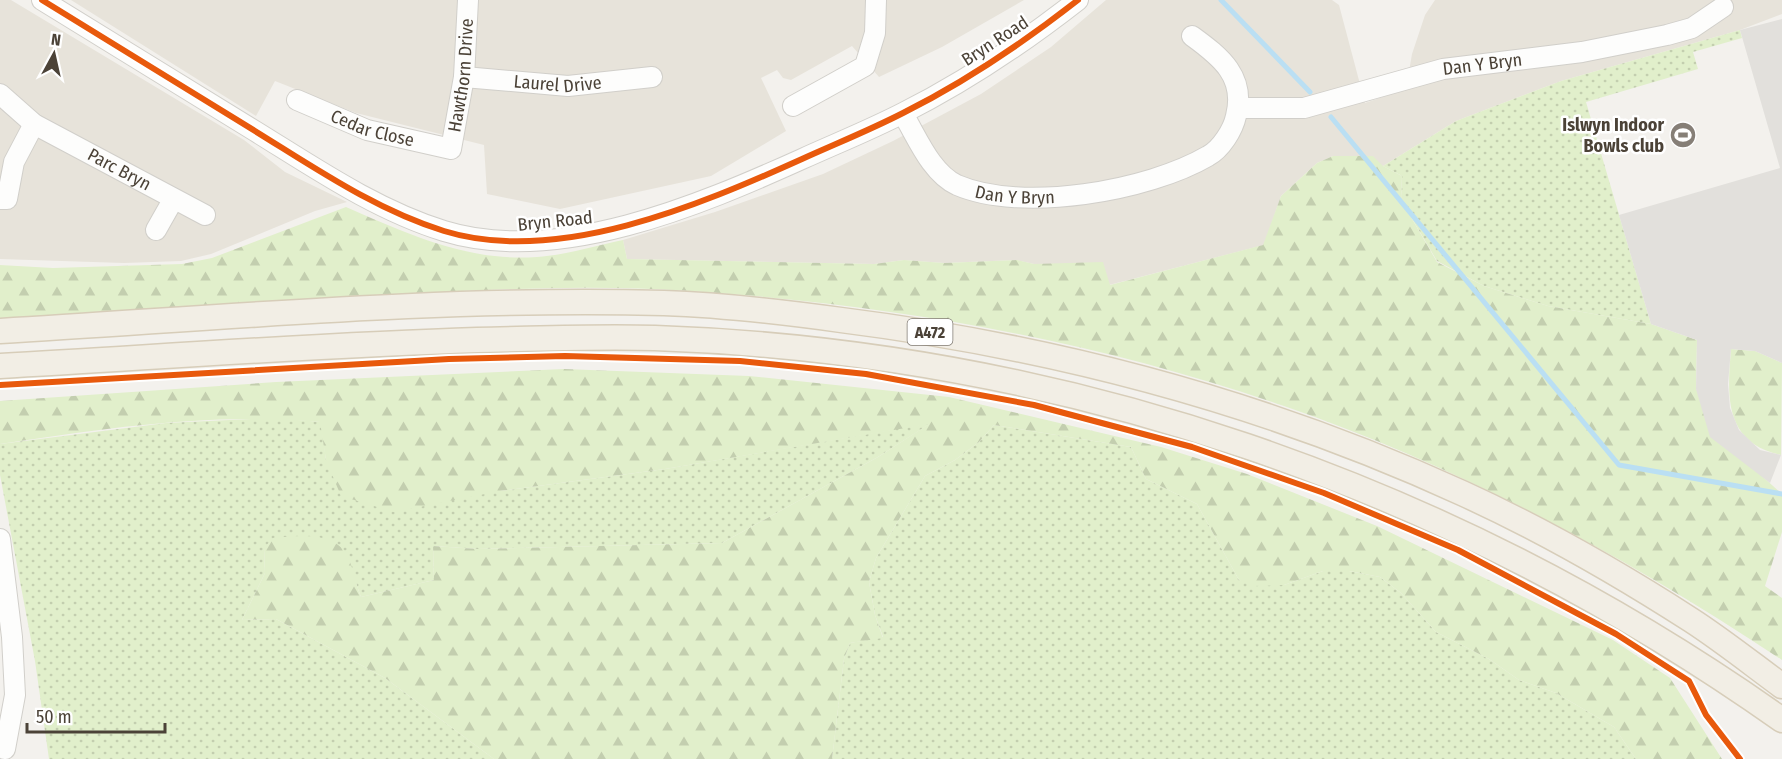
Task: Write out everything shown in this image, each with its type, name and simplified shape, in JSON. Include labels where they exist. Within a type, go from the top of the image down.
[{"type":"main road","name":"A472","points":[[0,331],[432,305],[668,303],[778,311],[905,328],[1003,345],[1099,367],[1233,405],[1366,453],[1464,494],[1558,542],[1694,622],[1782,686]]},
{"type":"main road","name":"A472","points":[[0,366],[409,342],[654,338],[851,354],[1000,379],[1120,407],[1222,436],[1389,499],[1490,545],[1631,620],[1668,642],[1782,720]]},
{"type":"street","name":"Bryn Road","points":[[42,0],[293,155],[383,206],[448,232],[484,238],[552,240],[625,227],[763,177],[903,114],[990,64],[1078,0]]},
{"type":"street","name":"Hawthorn Drive","points":[[451,149],[464,77],[468,0]]},
{"type":"street","points":[[793,106],[864,66],[875,33],[876,0]]},
{"type":"street","name":"Dan Y Bryn","points":[[1238,108],[1304,108],[1443,69],[1582,52],[1667,35],[1692,28],[1724,7]]},
{"type":"street","name":"Dan Y Bryn","points":[[903,114],[938,171],[957,185],[988,193],[1061,196],[1103,192],[1148,181],[1210,156],[1227,136],[1238,108],[1238,89],[1233,71],[1220,56],[1192,36]]},
{"type":"street","name":"Laurel Drive","points":[[464,77],[568,86],[652,77]]},
{"type":"street","name":"Parc Bryn","points":[[0,94],[34,124],[173,200],[206,215]]},
{"type":"street","name":"Cedar Close","points":[[297,100],[367,130],[451,149]]},
{"type":"street","points":[[0,199],[7,199],[14,162],[34,124]]},
{"type":"street","points":[[156,230],[173,200]]},
{"type":"street","points":[[0,539],[12,637],[15,695],[5,751]]},
{"type":"shaded area","points":[[0,0],[11,0],[244,140],[285,172],[347,202],[315,211],[211,254],[181,261],[124,263],[0,259]]},
{"type":"shaded area","points":[[71,0],[1024,0],[942,47],[879,77],[852,46],[791,80],[783,78],[777,70],[761,78],[786,131],[711,176],[560,209],[487,194],[484,145],[356,113],[275,81],[256,116]]},
{"type":"shaded area","points":[[1106,0],[1332,0],[1339,5],[1365,103],[1406,89],[1412,54],[1425,15],[1435,0],[1782,0],[1782,14],[1740,30],[1561,81],[1456,121],[1383,166],[1333,156],[1317,163],[1281,196],[1264,245],[1109,285],[1060,264],[1034,264],[1016,260],[944,263],[904,260],[874,264],[627,259],[623,240],[715,212],[823,174],[893,141],[981,94],[1051,47]]},
{"type":"shaded area","points":[[1782,19],[1782,363],[1755,351],[1731,349],[1728,384],[1730,408],[1739,430],[1760,450],[1781,455],[1770,483],[1710,437],[1696,389],[1697,340],[1651,324],[1619,215],[1780,168],[1740,30]]},
{"type":"green space","points":[[1740,30],[1742,38],[1693,52],[1698,69],[1586,102],[1651,324],[1548,306],[1484,286],[1437,261],[1401,200],[1402,176],[1383,166],[1456,121],[1561,81]]},
{"type":"green space","points":[[1333,156],[1373,156],[1383,166],[1402,176],[1401,200],[1437,262],[1484,286],[1548,306],[1651,324],[1697,340],[1696,389],[1763,477],[1782,494],[1782,532],[1765,586],[1782,598],[1782,660],[1664,585],[1603,550],[1541,517],[1415,457],[1350,430],[1212,383],[1139,362],[991,329],[841,305],[765,297],[690,291],[601,288],[468,291],[0,318],[0,265],[53,268],[182,264],[212,258],[346,207],[415,236],[487,255],[548,256],[623,240],[627,259],[874,264],[904,260],[944,263],[1017,260],[1034,264],[1103,262],[1110,285],[1263,245],[1281,196],[1317,163]]},
{"type":"green space","points":[[1731,349],[1755,351],[1782,363],[1781,455],[1762,449],[1749,440],[1739,428],[1730,400]]},
{"type":"green space","points":[[564,369],[749,376],[949,397],[1161,447],[1247,474],[1377,526],[1613,640],[1670,678],[1722,759],[1636,759],[1614,727],[1556,693],[1519,680],[1489,659],[1436,632],[1401,593],[1380,577],[1349,571],[1323,571],[1284,585],[1253,586],[1239,580],[1197,504],[1146,479],[1131,447],[994,425],[979,442],[955,460],[925,476],[876,558],[869,582],[875,615],[883,638],[850,643],[844,659],[832,759],[494,759],[385,678],[276,619],[242,620],[265,573],[264,548],[273,538],[312,536],[339,545],[348,557],[361,597],[434,580],[433,546],[478,549],[722,543],[878,457],[929,424],[665,469],[500,491],[394,512],[341,496],[326,460],[320,422],[280,419],[200,420],[119,427],[0,444],[0,401],[276,382]]},
{"type":"green space","points":[[275,418],[321,422],[326,460],[500,491],[665,469],[931,423],[878,457],[722,543],[478,549],[433,546],[434,580],[361,597],[345,553],[264,548],[265,573],[242,620],[276,619],[385,678],[494,759],[49,759],[35,661],[0,475],[0,444],[166,423]]},
{"type":"green space","points":[[994,425],[1131,447],[1146,479],[1197,504],[1239,580],[1284,585],[1323,571],[1349,571],[1380,577],[1401,593],[1436,632],[1489,659],[1519,680],[1556,693],[1614,727],[1636,759],[832,759],[844,659],[850,643],[883,637],[875,615],[869,582],[876,558],[925,476],[955,460],[979,442]]},
{"type":"waterway","points":[[1221,0],[1310,92]]},
{"type":"waterway","points":[[1331,117],[1619,465],[1782,494]]},
{"type":"cycle path","points":[[42,0],[323,173],[394,212],[444,231],[488,240],[533,241],[580,236],[627,225],[674,211],[762,177],[926,101],[1015,46],[1078,0]]},
{"type":"cycle path","points":[[0,385],[449,359],[565,356],[740,361],[866,374],[1034,405],[1192,447],[1324,493],[1458,550],[1616,634],[1689,681],[1706,715],[1740,759]]},
{"type":"place","name":"Islwyn Indoor Bowls club","points":[[1683,135]]}]
